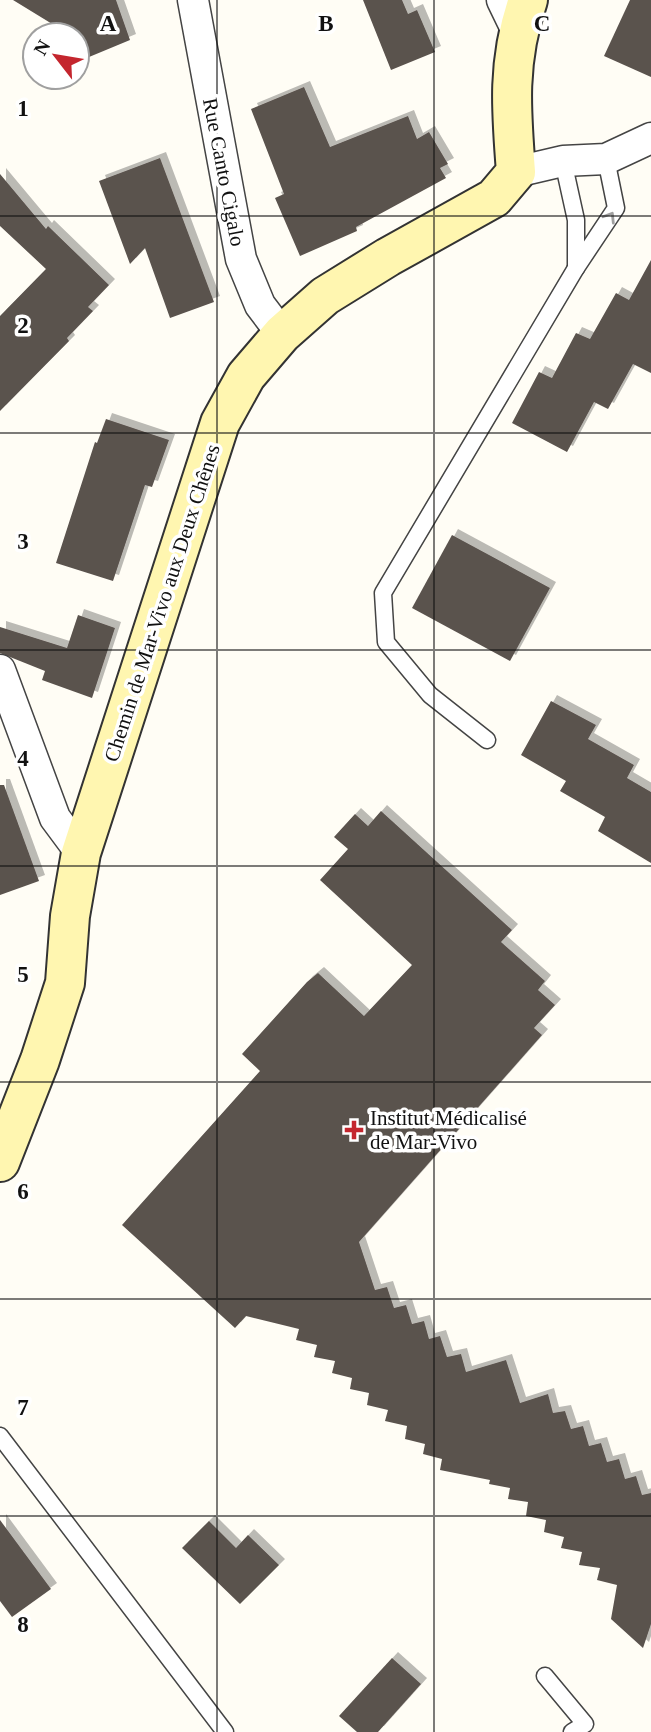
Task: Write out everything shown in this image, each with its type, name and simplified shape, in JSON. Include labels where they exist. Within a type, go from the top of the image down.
[{"type":"street","name":"Rue Canto Cigalo","points":[[193,0],[241,259],[260,304],[282,334]]},
{"type":"street","points":[[516,10],[512,64],[516,172],[562,161],[606,159],[651,138]]},
{"type":"street","name":"Chemin de Mar-Vivo aux Deux Chênes","points":[[0,1162],[40,1060],[65,983],[69,916],[81,853],[220,424],[246,376],[282,334],[326,296],[388,257],[494,198],[516,172]]},
{"type":"street","points":[[0,670],[55,818],[81,853]]},
{"type":"lane","points":[[487,740],[430,695],[386,642],[383,593],[576,268],[616,208],[606,159]]},
{"type":"lane","points":[[562,161],[576,220],[576,268]]},
{"type":"lane","points":[[0,1436],[225,1732]]},
{"type":"lane","points":[[545,1676],[585,1724],[572,1732]]},
{"type":"building","points":[[13,0],[116,0],[130,40],[91,56],[91,21],[47,21]]},
{"type":"building","points":[[363,0],[402,0],[408,14],[417,10],[435,52],[391,70]]},
{"type":"building","points":[[630,0],[651,0],[651,77],[604,56]]},
{"type":"building","points":[[304,87],[330,147],[408,116],[417,139],[429,132],[448,164],[440,168],[446,178],[356,227],[357,231],[300,256],[275,198],[284,194],[251,109]]},
{"type":"building","points":[[160,158],[214,302],[170,318],[145,248],[130,264],[99,181]]},
{"type":"building","points":[[0,174],[46,229],[48,226],[109,285],[88,307],[93,311],[67,338],[69,341],[0,411],[0,316],[46,269],[0,226]]},
{"type":"building","points":[[651,260],[651,373],[633,364],[608,409],[594,402],[567,452],[512,423],[539,372],[552,378],[576,333],[590,339],[616,293],[629,300]]},
{"type":"building","points":[[106,419],[169,440],[152,487],[145,485],[113,581],[56,563],[95,442],[97,443]]},
{"type":"building","points":[[452,535],[550,588],[510,661],[412,608]]},
{"type":"building","points":[[78,615],[115,628],[92,698],[42,680],[45,671],[0,653],[0,627],[67,648]]},
{"type":"building","points":[[551,701],[596,725],[588,739],[634,765],[627,778],[651,792],[651,863],[598,831],[605,817],[560,791],[566,781],[521,755]]},
{"type":"building","points":[[0,785],[4,785],[39,881],[0,895]]},
{"type":"building","points":[[381,811],[512,930],[501,942],[545,981],[538,990],[555,1005],[534,1028],[542,1035],[359,1242],[375,1290],[387,1287],[394,1308],[406,1305],[412,1324],[424,1321],[429,1339],[440,1336],[447,1357],[461,1354],[466,1372],[506,1360],[520,1403],[548,1394],[553,1413],[565,1411],[571,1429],[583,1426],[589,1446],[601,1443],[607,1462],[619,1459],[625,1479],[636,1476],[642,1495],[651,1493],[651,1624],[643,1648],[611,1619],[617,1585],[597,1580],[600,1568],[579,1565],[582,1552],[561,1548],[564,1537],[544,1532],[546,1520],[526,1516],[528,1502],[508,1499],[510,1488],[489,1484],[490,1480],[440,1470],[442,1459],[423,1454],[425,1444],[405,1439],[407,1426],[385,1421],[388,1410],[367,1405],[369,1393],[350,1389],[352,1378],[332,1373],[335,1361],[314,1357],[317,1345],[296,1340],[299,1329],[246,1316],[235,1328],[122,1225],[260,1071],[242,1054],[307,982],[318,973],[364,1016],[412,965],[320,880],[348,849],[334,837],[355,814],[368,826]]},
{"type":"building","points":[[0,1520],[51,1589],[12,1617],[0,1601]]},
{"type":"building","points":[[209,1521],[236,1548],[248,1535],[279,1565],[240,1604],[182,1548]]},
{"type":"building","points":[[392,1658],[421,1684],[378,1732],[357,1732],[339,1716]]},
{"type":"place","name":"Institut Médicalisé de Mar-Vivo","points":[[354,1130]]}]
